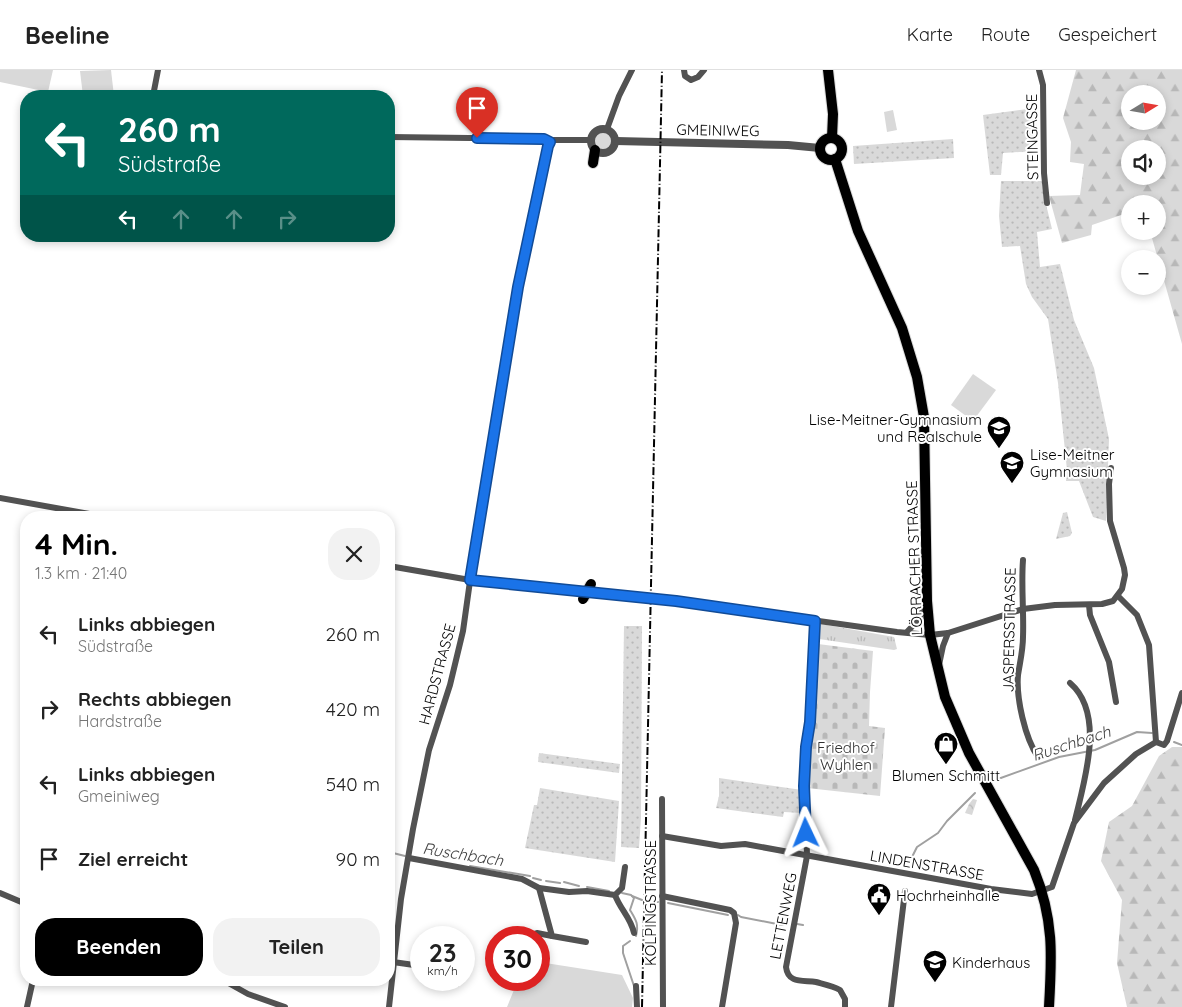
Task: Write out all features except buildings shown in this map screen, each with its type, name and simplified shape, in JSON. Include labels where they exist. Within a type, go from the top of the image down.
[{"type":"main road","points":[[828,70],[833,114],[832,138]]},
{"type":"main road","points":[[832,138],[838,140],[842,148],[840,155],[835,159],[829,160],[824,158],[820,148],[822,142],[832,138]]},
{"type":"main road","points":[[595,164],[596,148]]},
{"type":"main road","name":"LÖRRACHER STRASSE","points":[[835,159],[858,231],[902,328],[917,377],[924,417],[927,601],[930,635],[945,697],[961,738],[1034,870],[1042,892],[1050,932],[1049,1007]]},
{"type":"main road","points":[[583,599],[591,584]]},
{"type":"street","points":[[154,90],[158,70]]},
{"type":"street","points":[[607,129],[619,96],[632,70]]},
{"type":"street","points":[[684,70],[685,76],[691,80],[698,77],[704,70]]},
{"type":"street","name":"STEINGASSE","points":[[1040,70],[1043,85],[1044,173],[1047,203]]},
{"type":"street","points":[[395,138],[544,139],[550,142],[554,140],[610,152],[616,142],[614,134],[607,129],[595,131],[596,148]]},
{"type":"street","name":"HARDSTRASSE","points":[[395,946],[401,899],[429,750],[458,655],[518,287],[550,142]]},
{"type":"street","name":"GMEINIWEG","points":[[616,142],[820,148]]},
{"type":"street","points":[[395,567],[470,580],[676,601],[897,632],[930,635],[948,633],[1023,609],[1108,602],[1118,596],[1124,582],[1124,568],[1110,521],[1109,484],[1111,468]]},
{"type":"street","points":[[0,498],[73,511]]},
{"type":"street","name":"JASPERSSTRASSE","points":[[1023,560],[1023,642],[1018,675],[1019,693],[1023,718],[1032,749],[1038,756]]},
{"type":"street","points":[[1118,596],[1137,615],[1149,645],[1156,742]]},
{"type":"street","points":[[907,632],[918,620],[927,601]]},
{"type":"street","points":[[1089,604],[1090,616],[1109,662],[1116,702]]},
{"type":"street","name":"LETTENWEG","points":[[815,621],[804,786],[807,856],[786,967],[788,975],[792,979],[816,982],[840,990],[845,999],[845,1007]]},
{"type":"street","points":[[938,671],[943,646],[948,633]]},
{"type":"street","points":[[1042,892],[1052,887],[1054,883],[1074,823],[1090,753],[1089,724],[1081,697],[1070,683]]},
{"type":"street","points":[[1156,742],[1164,745],[1168,741],[1182,693]]},
{"type":"street","points":[[1074,823],[1104,783],[1129,759],[1156,742]]},
{"type":"street","name":"KOLPINGSTRASSE","points":[[662,799],[663,1007]]},
{"type":"street","points":[[1079,803],[1083,806],[1088,805]]},
{"type":"street","name":"LINDENSTRASSE","points":[[662,836],[721,846],[745,844],[991,889],[1032,894],[1042,892]]},
{"type":"street","points":[[409,858],[522,879],[539,888],[616,895]]},
{"type":"street","points":[[616,895],[622,888],[625,867]]},
{"type":"street","points":[[539,888],[552,936],[586,942]]},
{"type":"street","points":[[891,1007],[905,891]]},
{"type":"street","points":[[0,893],[20,901]]},
{"type":"street","points":[[616,895],[618,902],[631,922],[634,933]]},
{"type":"street","points":[[662,896],[730,910],[734,913],[736,923],[722,1007]]},
{"type":"street","points":[[395,962],[410,964]]},
{"type":"street","points":[[27,1007],[32,986]]},
{"type":"street","points":[[234,986],[248,994],[285,1007]]},
{"type":"street","name":"HARDSTRASSE","points":[[389,1007],[391,986]]},
{"type":"street","points":[[636,986],[637,1007]]},
{"type":"green space","points":[[0,70],[53,70],[48,90],[38,90],[0,82]]},
{"type":"green space","points":[[111,70],[113,90],[82,90],[80,71]]},
{"type":"green space","points":[[1076,70],[1182,70],[1182,344],[1166,288],[1166,250],[1155,250],[1153,240],[1166,240],[1166,195],[1121,195],[1121,215],[1092,225],[1091,235],[1062,243],[1049,196],[1080,195],[1084,164],[1070,162],[1071,142],[1063,118]]},
{"type":"green space","points":[[1035,108],[1037,137],[1035,151],[1003,153],[1001,175],[990,175],[983,115]]},
{"type":"green space","points":[[893,110],[897,130],[887,132],[884,112]]},
{"type":"green space","points":[[600,133],[606,133],[611,138],[609,147],[600,149],[595,144],[595,138]]},
{"type":"green space","points":[[953,139],[954,158],[854,164],[853,146]]},
{"type":"green space","points":[[1001,181],[1042,181],[1052,229],[1037,232],[1040,267],[1060,264],[1074,320],[1094,368],[1109,439],[1106,521],[1093,517],[1079,481],[1066,481],[1067,470],[1058,383],[1048,319],[1032,297],[1026,284],[1020,246],[1002,247],[999,216]]},
{"type":"green space","points":[[973,374],[996,390],[973,421],[951,405]]},
{"type":"green space","points":[[1067,512],[1072,533],[1070,536],[1056,539],[1063,513]]},
{"type":"green space","points":[[821,624],[894,637],[897,649],[819,639],[817,627]]},
{"type":"green space","points":[[624,626],[642,626],[641,818],[639,848],[621,847]]},
{"type":"green space","name":"Friedhof Wyhlen","points":[[818,644],[873,651],[869,726],[885,728],[880,796],[807,788]]},
{"type":"green space","points":[[1172,747],[1182,747],[1182,1007],[1127,1007],[1117,963],[1122,900],[1101,861],[1109,822],[1132,806],[1159,756]]},
{"type":"green space","points":[[539,753],[620,764],[619,773],[538,762]]},
{"type":"green space","points":[[719,778],[802,790],[803,813],[784,812],[783,817],[716,808],[719,796]]},
{"type":"green space","points":[[540,788],[619,801],[615,862],[525,848],[534,805],[537,805]]},
{"type":"green space","points":[[973,799],[977,800],[972,815],[965,813],[969,804]]},
{"type":"green space","points":[[550,964],[622,975],[633,998],[632,1007],[507,1007],[514,991],[550,991]]},
{"type":"waterway","name":"Ruschbach","points":[[998,779],[1059,757],[1095,750],[1137,732],[1152,733]]},
{"type":"waterway","name":"Ruschbach","points":[[1174,742],[1182,745]]},
{"type":"waterway","name":"Ruschbach","points":[[911,859],[917,847],[938,833],[947,821],[975,793]]},
{"type":"waterway","name":"Ruschbach","points":[[395,854],[405,856]]},
{"type":"waterway","name":"Ruschbach","points":[[470,866],[530,876]]},
{"type":"waterway","points":[[533,878],[541,880]]},
{"type":"waterway","points":[[546,881],[560,883]]},
{"type":"waterway","points":[[564,882],[579,886]]},
{"type":"waterway","points":[[587,887],[609,891]]},
{"type":"waterway","points":[[622,893],[631,895],[634,898],[630,910],[636,922],[636,936]]},
{"type":"waterway","points":[[632,896],[642,900]]},
{"type":"waterway","points":[[650,901],[658,902]]},
{"type":"waterway","points":[[668,903],[728,915]]},
{"type":"waterway","points":[[738,915],[782,925],[788,924]]},
{"type":"waterway","points":[[797,924],[803,925]]},
{"type":"waterway","points":[[630,941],[623,946],[623,953],[634,986]]},
{"type":"railway","points":[[642,1007],[662,70]]},
{"type":"place","name":"Lise-Meitner-Gymnasium und Realschule","points":[[999,449]]},
{"type":"place","name":"Lise-Meitner Gymnasium","points":[[1012,484]]},
{"type":"place","name":"Blumen Schmitt","points":[[946,765]]},
{"type":"place","name":"Hochrheinhalle","points":[[879,916]]},
{"type":"place","name":"Kinderhaus","points":[[935,983]]},
{"type":"route","points":[[477,138],[544,139],[550,142],[518,287],[470,580],[676,601],[815,621],[810,722],[806,747],[804,786],[806,833]]}]
